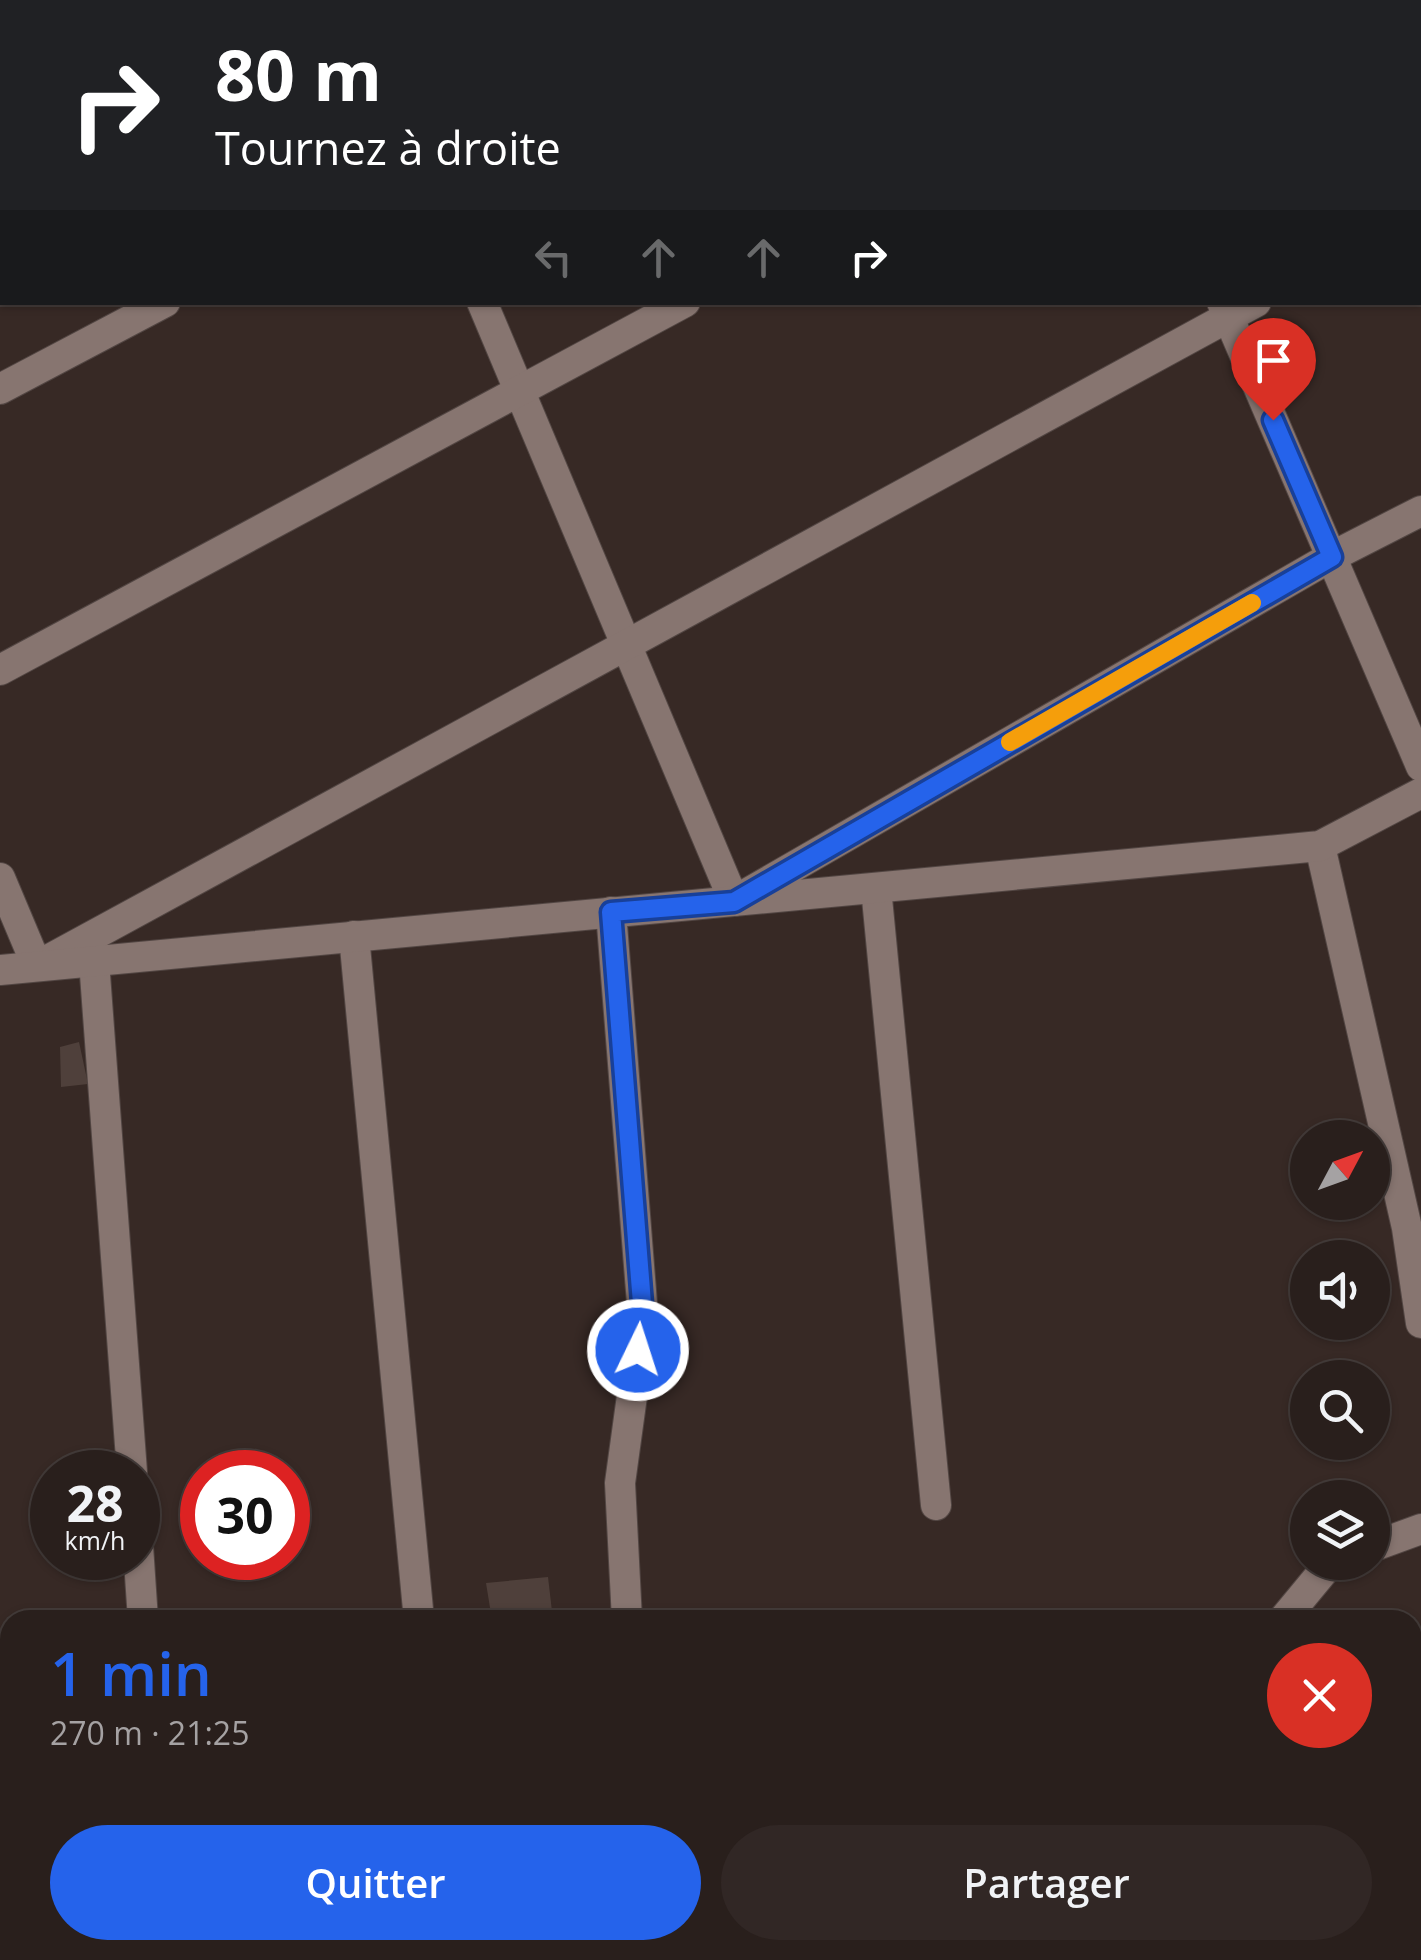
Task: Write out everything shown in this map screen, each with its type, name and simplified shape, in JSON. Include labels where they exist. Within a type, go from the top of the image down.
[{"type":"street","points":[[0,389],[160,305]]},
{"type":"street","points":[[483,305],[734,902]]},
{"type":"street","points":[[0,670],[679,305]]},
{"type":"street","points":[[37,966],[626,646],[1226,310],[1421,766]]},
{"type":"street","points":[[734,902],[1332,557],[1421,511]]},
{"type":"street","points":[[0,970],[1320,846],[1421,793]]},
{"type":"street","points":[[1320,846],[1406,1228],[1421,1323]]},
{"type":"street","points":[[0,878],[37,966]]},
{"type":"street","points":[[876,888],[936,1505]]},
{"type":"street","points":[[611,912],[643,1316],[620,1483],[626,1610]]},
{"type":"street","points":[[354,936],[418,1610]]},
{"type":"street","points":[[94,961],[130,1450]]},
{"type":"street","points":[[1390,1541],[1421,1530]]},
{"type":"street","points":[[140,1580],[142,1610]]},
{"type":"street","points":[[1292,1610],[1315,1580]]},
{"type":"building","points":[[79,1042],[88,1084],[61,1087],[60,1047]]},
{"type":"building","points":[[548,1577],[552,1610],[490,1610],[486,1583]]},
{"type":"slow traffic","points":[[1010,742],[1252,603]]},
{"type":"route","points":[[638,1350],[643,1316],[611,912],[734,902],[1332,557],[1273,420]]}]
